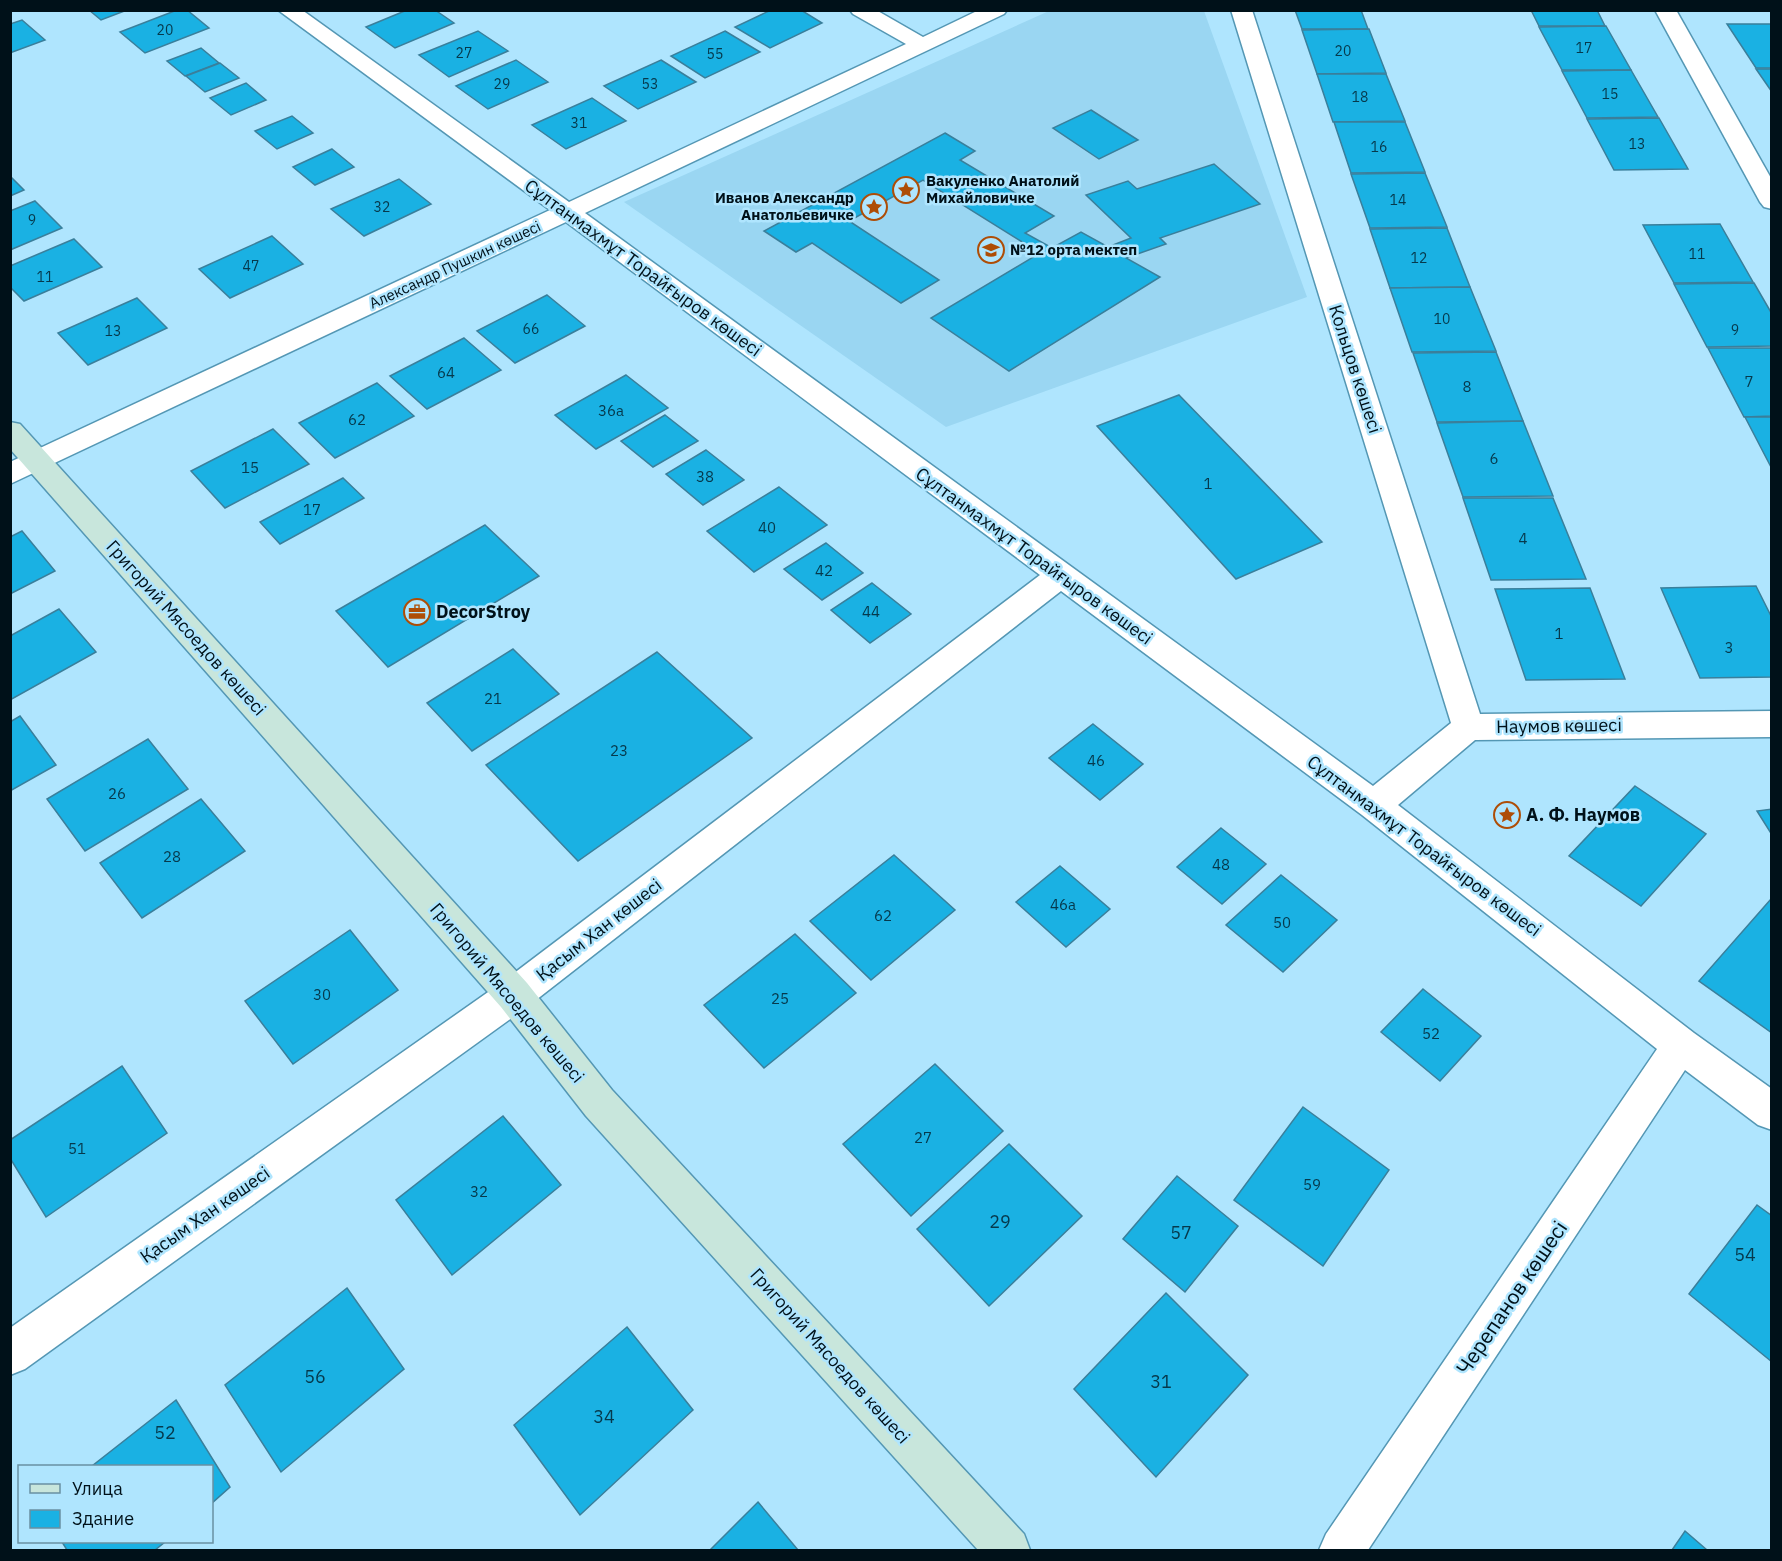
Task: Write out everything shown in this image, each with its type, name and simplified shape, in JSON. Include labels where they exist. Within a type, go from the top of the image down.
[{"type":"main road","name":"Григорий Мясоедов көшесі","points":[[10,430],[24,468],[514,995],[599,1103],[1008,1551]]},
{"type":"street","name":"Сұлтанмахмұт Торайғыров көшесі","points":[[288,10],[568,212],[1374,805],[1681,1045],[1772,1112]]},
{"type":"street","points":[[860,10],[924,45]]},
{"type":"street","name":"Александр Пушкин көшесі","points":[[24,468],[997,10]]},
{"type":"street","name":"Кольцов көшесі","points":[[1241,10],[1468,727]]},
{"type":"street","points":[[1665,10],[1772,202]]},
{"type":"street","name":"Қасым Хан көшесі","points":[[10,1353],[514,995],[1060,576]]},
{"type":"street","name":"Наумов көшесі","points":[[1468,727],[1772,724]]},
{"type":"street","points":[[1374,805],[1468,727]]},
{"type":"street","name":"Черепанов көшесі","points":[[1342,1551],[1681,1045]]},
{"type":"shaded area","name":"№12 орта мектеп","points":[[1049,11],[1204,11],[1307,297],[946,427],[624,202]]},
{"type":"building","points":[[89,10],[127,10],[101,20]]},
{"type":"building","points":[[177,10],[187,10],[209,28],[145,53],[120,32]]},
{"type":"building","points":[[407,10],[435,10],[454,23],[395,48],[366,27]]},
{"type":"building","points":[[771,10],[801,10],[822,23],[770,48],[735,27]]},
{"type":"building","points":[[1295,10],[1361,10],[1368,29],[1302,29]]},
{"type":"building","points":[[1531,10],[1597,10],[1605,26],[1539,26]]},
{"type":"building","points":[[22,20],[45,40],[10,53],[10,24]]},
{"type":"building","points":[[1727,24],[1772,24],[1772,68],[1756,68]]},
{"type":"building","points":[[1606,26],[1631,70],[1562,70],[1539,27]]},
{"type":"building","points":[[1369,29],[1386,73],[1317,74],[1302,30]]},
{"type":"building","points":[[478,31],[508,51],[449,77],[419,55]]},
{"type":"building","points":[[725,31],[760,52],[705,78],[671,56]]},
{"type":"building","points":[[201,48],[219,63],[185,76],[167,61]]},
{"type":"building","points":[[516,60],[548,82],[488,109],[456,86]]},
{"type":"building","points":[[661,60],[696,82],[638,109],[604,86]]},
{"type":"building","points":[[220,63],[239,78],[205,92],[186,76]]},
{"type":"building","points":[[1756,69],[1772,69],[1772,92]]},
{"type":"building","points":[[1631,70],[1658,117],[1587,118],[1562,71]]},
{"type":"building","points":[[1317,74],[1386,74],[1405,121],[1333,122]]},
{"type":"building","points":[[246,83],[266,100],[231,115],[210,98]]},
{"type":"building","points":[[592,98],[626,121],[566,149],[532,125]]},
{"type":"building","points":[[1091,110],[1138,140],[1099,159],[1053,128]]},
{"type":"building","points":[[292,116],[313,133],[277,149],[255,131]]},
{"type":"building","points":[[1659,118],[1688,169],[1614,170],[1587,119]]},
{"type":"building","points":[[1334,122],[1405,122],[1425,172],[1351,173]]},
{"type":"building","points":[[945,133],[975,151],[960,160],[1054,216],[1025,233],[1052,248],[1081,232],[1108,247],[1131,238],[1086,195],[1128,181],[1137,189],[1214,164],[1260,204],[1160,238],[1166,244],[1126,258],[1160,277],[1009,371],[931,318],[1040,253],[923,180],[849,221],[939,280],[901,303],[812,243],[796,252],[764,231]]},
{"type":"building","points":[[332,149],[354,167],[315,185],[293,167]]},
{"type":"building","points":[[1425,173],[1447,227],[1370,228],[1351,174]]},
{"type":"building","points":[[10,176],[24,190],[10,196]]},
{"type":"building","points":[[399,179],[431,204],[364,236],[331,209]]},
{"type":"building","points":[[35,201],[62,228],[10,250],[10,211]]},
{"type":"building","points":[[1720,224],[1753,282],[1674,283],[1643,225]]},
{"type":"building","points":[[1447,228],[1470,287],[1390,288],[1370,229]]},
{"type":"building","points":[[272,236],[303,264],[230,298],[199,269]]},
{"type":"building","points":[[74,239],[102,267],[24,301],[10,287],[10,266]]},
{"type":"building","points":[[1754,283],[1772,314],[1772,346],[1707,347],[1674,284]]},
{"type":"building","points":[[1470,287],[1496,351],[1412,352],[1390,288]]},
{"type":"building","points":[[547,295],[585,326],[515,363],[477,331]]},
{"type":"building","points":[[137,298],[167,328],[88,365],[58,333]]},
{"type":"building","points":[[464,338],[501,370],[427,409],[390,376]]},
{"type":"building","points":[[1708,348],[1772,348],[1772,416],[1744,417]]},
{"type":"building","points":[[1496,352],[1523,421],[1437,422],[1413,353]]},
{"type":"building","points":[[626,375],[668,408],[596,449],[555,415]]},
{"type":"building","points":[[377,383],[414,416],[335,458],[299,423]]},
{"type":"building","points":[[1179,395],[1322,542],[1236,579],[1097,426]]},
{"type":"building","points":[[665,415],[698,441],[653,467],[621,441]]},
{"type":"building","points":[[1745,417],[1772,417],[1772,469]]},
{"type":"building","points":[[1523,421],[1553,496],[1463,497],[1437,423]]},
{"type":"building","points":[[273,429],[309,464],[225,508],[191,471]]},
{"type":"building","points":[[706,450],[744,480],[703,505],[666,474]]},
{"type":"building","points":[[343,478],[364,498],[280,544],[260,522]]},
{"type":"building","points":[[779,487],[827,525],[754,572],[707,531]]},
{"type":"building","points":[[1463,498],[1553,498],[1586,579],[1491,580]]},
{"type":"building","points":[[485,525],[539,576],[388,667],[336,611]]},
{"type":"building","points":[[22,531],[55,571],[10,594],[10,537]]},
{"type":"building","points":[[826,543],[863,573],[822,600],[784,569]]},
{"type":"building","points":[[872,583],[911,614],[870,643],[831,610]]},
{"type":"building","points":[[1756,586],[1772,618],[1772,677],[1700,678],[1661,588]]},
{"type":"building","points":[[1590,588],[1625,679],[1526,680],[1495,589]]},
{"type":"building","points":[[59,609],[96,652],[10,700],[10,636]]},
{"type":"building","points":[[513,649],[559,694],[472,751],[427,703]]},
{"type":"building","points":[[657,652],[752,738],[578,861],[486,765]]},
{"type":"building","points":[[20,716],[56,765],[10,791],[10,722]]},
{"type":"building","points":[[1093,724],[1143,764],[1100,800],[1049,758]]},
{"type":"building","points":[[148,739],[188,789],[85,851],[47,799]]},
{"type":"building","points":[[1635,786],[1706,834],[1641,906],[1569,856]]},
{"type":"building","points":[[201,799],[245,851],[142,918],[100,863]]},
{"type":"building","points":[[1772,809],[1772,835],[1757,811]]},
{"type":"building","points":[[1221,828],[1266,864],[1222,904],[1177,867]]},
{"type":"building","points":[[894,855],[955,910],[871,980],[810,921]]},
{"type":"building","points":[[1060,866],[1110,909],[1066,947],[1016,902]]},
{"type":"building","points":[[1281,875],[1337,920],[1283,972],[1226,925]]},
{"type":"building","points":[[1772,899],[1772,1033],[1699,981]]},
{"type":"building","points":[[350,930],[398,990],[293,1064],[245,1001]]},
{"type":"building","points":[[795,934],[856,993],[764,1068],[704,1005]]},
{"type":"building","points":[[1423,989],[1481,1036],[1440,1081],[1381,1032]]},
{"type":"building","points":[[935,1064],[1003,1131],[911,1216],[843,1144]]},
{"type":"building","points":[[122,1066],[167,1133],[46,1217],[10,1158],[10,1140]]},
{"type":"building","points":[[1303,1107],[1389,1170],[1323,1266],[1234,1200]]},
{"type":"building","points":[[503,1116],[561,1185],[452,1275],[396,1200]]},
{"type":"building","points":[[1009,1144],[1082,1216],[989,1306],[917,1229]]},
{"type":"building","points":[[1177,1176],[1238,1226],[1185,1292],[1123,1239]]},
{"type":"building","points":[[1757,1205],[1772,1216],[1772,1362],[1689,1294]]},
{"type":"building","points":[[347,1288],[404,1369],[281,1472],[225,1385]]},
{"type":"building","points":[[1166,1293],[1248,1375],[1156,1477],[1074,1389]]},
{"type":"building","points":[[627,1327],[693,1410],[580,1515],[514,1425]]},
{"type":"building","points":[[176,1400],[230,1487],[213,1502],[213,1465],[93,1465]]},
{"type":"building","points":[[758,1502],[798,1550],[710,1550]]},
{"type":"building","points":[[1685,1531],[1707,1550],[1672,1550]]},
{"type":"building","points":[[63,1543],[164,1543],[155,1550],[67,1550]]},
{"type":"place","name":"Вакуленко Анатолий Михайловичке","points":[[906,190]]},
{"type":"place","name":"Иванов Александр Анатольевичке","points":[[874,207]]},
{"type":"place","name":"№12 орта мектеп","points":[[991,250]]},
{"type":"place","name":"DecorStroy","points":[[417,612]]},
{"type":"place","name":"А. Ф. Наумов","points":[[1507,815]]}]
